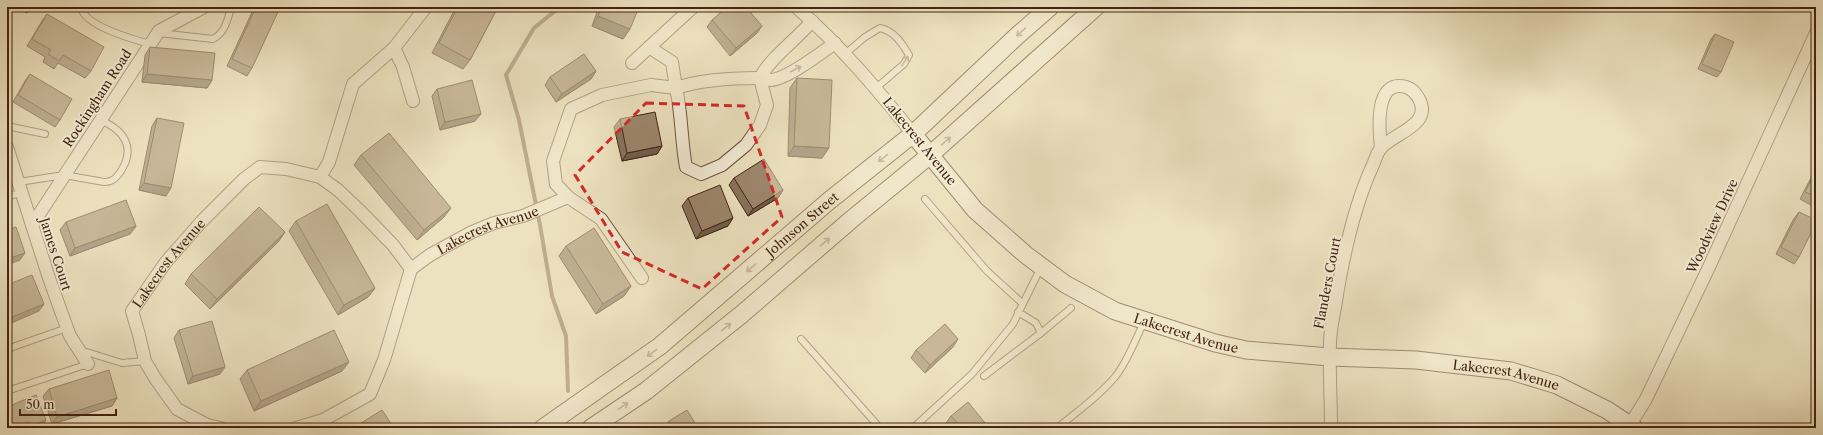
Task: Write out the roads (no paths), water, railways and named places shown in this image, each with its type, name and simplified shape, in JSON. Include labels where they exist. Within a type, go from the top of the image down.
[{"type":"main road","name":"Johnson Street","points":[[544,428],[660,346],[830,200],[913,134],[1018,35],[1050,7]]},
{"type":"main road","points":[[591,428],[646,390],[742,314],[852,219],[930,155],[1096,7]]},
{"type":"main road","name":"Lakecrest Avenue","points":[[913,134],[975,210],[1026,255],[1064,284],[1116,310],[1215,343],[1246,350],[1330,357],[1416,360],[1510,371],[1557,385],[1608,410],[1631,427]]},
{"type":"street","points":[[320,177],[328,162],[353,84],[394,48],[426,7]]},
{"type":"street","points":[[632,63],[693,7]]},
{"type":"street","name":"Lakecrest Avenue","points":[[796,7],[835,43],[876,88],[913,134]]},
{"type":"street","name":"Rockingham Road","points":[[32,225],[157,33],[198,8]]},
{"type":"street","points":[[649,47],[672,62],[680,108],[682,145],[686,167],[701,174],[722,165],[746,145],[760,125],[767,105],[760,78],[765,68],[799,36],[812,21]]},
{"type":"street","name":"Woodview Drive","points":[[1631,427],[1646,399],[1709,267],[1816,33]]},
{"type":"street","points":[[642,278],[601,219],[568,197],[556,184],[553,161],[571,109],[602,95],[651,86],[676,88],[688,84],[760,78],[771,80],[779,78],[805,64],[835,43]]},
{"type":"street","points":[[394,48],[403,67],[413,101]]},
{"type":"street","name":"Flanders Court","points":[[1331,428],[1330,342],[1340,272],[1364,185],[1381,148],[1419,121],[1423,111],[1416,93],[1408,87],[1400,86],[1391,89],[1380,103],[1378,127],[1381,148]]},
{"type":"street","name":"James Court","points":[[7,147],[49,278],[67,328],[88,364]]},
{"type":"street","name":"Lakecrest Avenue","points":[[221,428],[207,425],[177,408],[155,378],[145,361],[132,311],[166,262],[222,199],[260,167],[286,169],[320,177],[338,190],[360,211],[393,245],[411,269],[430,256],[472,232],[523,216],[568,197]]},
{"type":"street","points":[[296,428],[323,420],[370,394],[384,360],[411,269]]},
{"type":"lane","points":[[81,7],[92,22],[122,36],[150,44]]},
{"type":"lane","points":[[157,33],[213,39],[218,36],[226,24],[231,7]]},
{"type":"lane","points":[[845,54],[865,37],[880,28],[889,30],[904,46],[909,55],[904,64],[876,88]]},
{"type":"lane","points":[[7,196],[20,188],[64,175],[111,182],[118,175],[128,155],[127,145],[117,129],[100,120]]},
{"type":"lane","points":[[7,126],[45,134]]},
{"type":"lane","points":[[925,200],[987,271],[1022,303]]},
{"type":"lane","points":[[913,428],[972,374],[1013,324],[1022,303],[1042,266]]},
{"type":"lane","points":[[984,376],[1071,308]]},
{"type":"lane","points":[[1018,312],[1036,323],[1040,333]]},
{"type":"lane","points":[[1058,428],[1116,376],[1128,357],[1144,320]]},
{"type":"lane","points":[[7,349],[67,328]]},
{"type":"lane","points":[[801,339],[880,428]]},
{"type":"lane","points":[[80,350],[122,363],[145,361]]},
{"type":"lane","points":[[7,390],[88,364]]},
{"type":"waterway","points":[[560,7],[534,28],[506,75],[519,120],[540,225],[552,296],[566,336],[568,391]]}]
